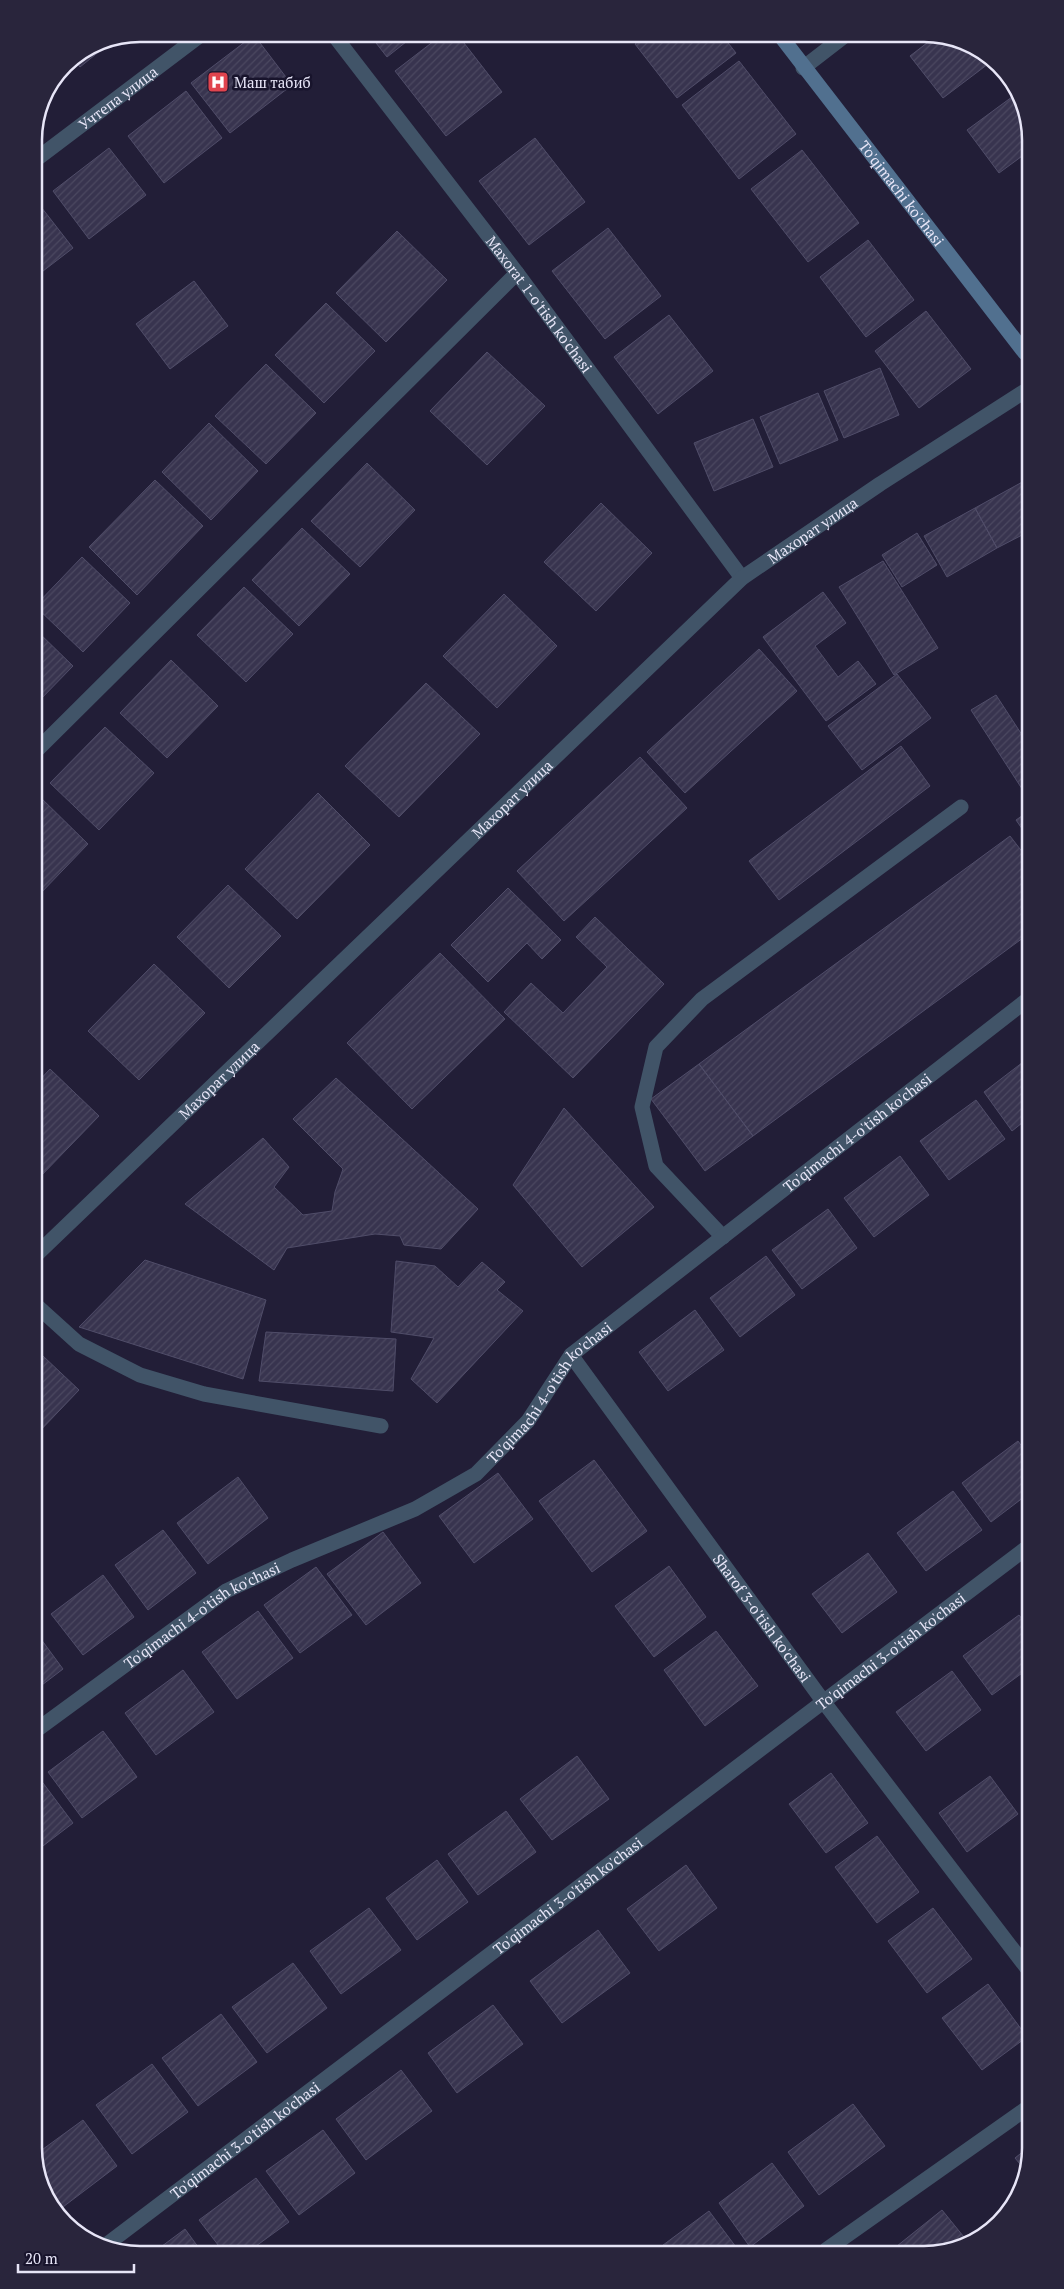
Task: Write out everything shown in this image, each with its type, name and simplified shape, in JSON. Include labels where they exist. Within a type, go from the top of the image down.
[{"type":"main road","name":"To'qimachi ko'chasi","points":[[785,43],[1022,349]]},
{"type":"street","name":"Учтепа улица","points":[[43,154],[191,42]]},
{"type":"street","name":"Maxorat 1-o'tish ko'chasi","points":[[339,42],[517,273],[742,578]]},
{"type":"street","points":[[803,68],[836,43]]},
{"type":"street","points":[[43,744],[517,273]]},
{"type":"street","name":"Махорат улица","points":[[42,1249],[742,578],[880,484],[1022,393]]},
{"type":"street","points":[[723,1237],[656,1166],[642,1107],[656,1047],[702,998],[962,806]]},
{"type":"street","name":"To'qimachi 4-o'tish ko'chasi","points":[[42,1726],[226,1591],[292,1560],[415,1509],[476,1474],[528,1421],[571,1355],[1022,1004]]},
{"type":"street","points":[[42,1311],[79,1344],[140,1374],[204,1394],[381,1426]]},
{"type":"street","name":"Sharof 3-o'tish ko'chasi","points":[[571,1355],[823,1701],[1022,1962]]},
{"type":"street","name":"To'qimachi 3-o'tish ko'chasi","points":[[111,2242],[1022,1551]]},
{"type":"street","points":[[832,2246],[1022,2112]]},
{"type":"building","points":[[245,42],[259,42],[292,85],[230,133],[191,83]]},
{"type":"building","points":[[375,42],[405,42],[387,57]]},
{"type":"building","points":[[432,42],[464,42],[502,92],[446,136],[395,71]]},
{"type":"building","points":[[728,43],[736,53],[677,98],[635,44]]},
{"type":"building","points":[[927,43],[936,43],[961,50],[986,65],[943,98],[910,56]]},
{"type":"building","points":[[98,52],[80,67],[78,65]]},
{"type":"building","points":[[739,61],[796,134],[739,179],[682,105]]},
{"type":"building","points":[[186,91],[222,138],[164,183],[128,136]]},
{"type":"building","points":[[1011,98],[1020,121],[1022,156],[999,173],[967,130]]},
{"type":"building","points":[[535,138],[585,202],[529,245],[479,181]]},
{"type":"building","points":[[109,148],[146,195],[89,239],[53,191]]},
{"type":"building","points":[[802,150],[859,223],[808,262],[751,189]]},
{"type":"building","points":[[43,209],[73,248],[43,271]]},
{"type":"building","points":[[608,228],[661,296],[605,339],[552,271]]},
{"type":"building","points":[[397,231],[447,280],[386,342],[336,293]]},
{"type":"building","points":[[868,240],[914,300],[866,337],[820,277]]},
{"type":"building","points":[[194,281],[228,326],[170,369],[136,324]]},
{"type":"building","points":[[326,303],[375,351],[324,403],[275,355]]},
{"type":"building","points":[[926,311],[971,369],[919,408],[875,351]]},
{"type":"building","points":[[669,315],[713,371],[658,414],[614,357]]},
{"type":"building","points":[[487,352],[545,406],[487,465],[430,411]]},
{"type":"building","points":[[266,364],[316,413],[266,464],[215,416]]},
{"type":"building","points":[[880,368],[899,415],[844,438],[824,391]]},
{"type":"building","points":[[818,393],[838,440],[780,464],[760,417]]},
{"type":"building","points":[[753,419],[773,467],[714,491],[694,443]]},
{"type":"building","points":[[209,423],[258,471],[211,520],[162,472]]},
{"type":"building","points":[[367,463],[415,510],[360,567],[311,521]]},
{"type":"building","points":[[155,480],[203,526],[137,595],[89,547]]},
{"type":"building","points":[[1022,482],[1022,535],[997,548],[975,508]]},
{"type":"building","points":[[601,503],[652,553],[596,611],[544,562]]},
{"type":"building","points":[[975,508],[997,548],[947,577],[924,536]]},
{"type":"building","points":[[302,528],[350,574],[299,626],[252,580]]},
{"type":"building","points":[[917,533],[937,565],[902,587],[882,555]]},
{"type":"building","points":[[82,557],[130,603],[83,652],[43,613],[43,598]]},
{"type":"building","points":[[883,561],[938,648],[894,675],[839,587]]},
{"type":"building","points":[[244,587],[293,634],[246,682],[197,635]]},
{"type":"building","points":[[823,592],[846,623],[815,646],[838,677],[858,661],[876,684],[826,721],[763,637]]},
{"type":"building","points":[[504,594],[557,646],[497,708],[443,656]]},
{"type":"building","points":[[43,637],[73,666],[43,697]]},
{"type":"building","points":[[759,649],[797,691],[685,793],[647,752]]},
{"type":"building","points":[[171,660],[218,706],[167,758],[120,713]]},
{"type":"building","points":[[897,674],[931,718],[862,770],[828,726]]},
{"type":"building","points":[[426,683],[480,734],[399,817],[345,766]]},
{"type":"building","points":[[996,695],[1022,735],[1022,789],[971,710]]},
{"type":"building","points":[[105,727],[154,773],[99,830],[50,783]]},
{"type":"building","points":[[901,746],[930,786],[779,900],[749,861]]},
{"type":"building","points":[[640,757],[687,808],[564,921],[517,871]]},
{"type":"building","points":[[318,793],[370,845],[297,919],[245,869]]},
{"type":"building","points":[[43,800],[88,844],[43,891]]},
{"type":"building","points":[[1022,816],[1022,829],[1016,820]]},
{"type":"building","points":[[1010,836],[1022,852],[1022,939],[753,1136],[699,1064]]},
{"type":"building","points":[[228,885],[281,936],[229,988],[177,937]]},
{"type":"building","points":[[508,888],[561,940],[542,959],[527,943],[488,982],[451,945]]},
{"type":"building","points":[[595,917],[664,984],[573,1078],[504,1012],[531,983],[563,1013],[607,967],[576,937]]},
{"type":"building","points":[[440,953],[505,1019],[412,1109],[347,1043]]},
{"type":"building","points":[[154,964],[205,1013],[139,1080],[88,1031]]},
{"type":"building","points":[[1022,1063],[1022,1123],[1012,1131],[984,1092]]},
{"type":"building","points":[[699,1064],[753,1136],[705,1171],[651,1099]]},
{"type":"building","points":[[50,1069],[99,1116],[42,1174],[43,1077]]},
{"type":"building","points":[[336,1078],[478,1209],[441,1249],[404,1245],[400,1236],[375,1234],[287,1248],[274,1270],[185,1204],[263,1138],[289,1167],[274,1187],[303,1215],[332,1211],[335,1192],[343,1169],[293,1119]]},
{"type":"building","points":[[976,1100],[1005,1139],[949,1180],[920,1141]]},
{"type":"building","points":[[564,1108],[654,1207],[582,1267],[513,1185]]},
{"type":"building","points":[[900,1156],[929,1195],[874,1237],[844,1198]]},
{"type":"building","points":[[828,1209],[857,1248],[802,1289],[772,1250]]},
{"type":"building","points":[[766,1256],[795,1295],[740,1337],[710,1298]]},
{"type":"building","points":[[145,1260],[266,1300],[243,1379],[79,1327]]},
{"type":"building","points":[[396,1261],[435,1266],[458,1287],[482,1262],[505,1282],[497,1290],[523,1311],[437,1403],[411,1379],[434,1338],[391,1332]]},
{"type":"building","points":[[695,1310],[724,1350],[668,1391],[639,1352]]},
{"type":"building","points":[[266,1332],[396,1339],[393,1391],[259,1381]]},
{"type":"building","points":[[42,1357],[79,1390],[42,1428]]},
{"type":"building","points":[[1018,1441],[1022,1447],[1022,1499],[991,1522],[962,1483]]},
{"type":"building","points":[[594,1460],[647,1531],[592,1572],[539,1501]]},
{"type":"building","points":[[498,1473],[533,1519],[474,1563],[439,1516]]},
{"type":"building","points":[[238,1477],[268,1518],[208,1564],[177,1523]]},
{"type":"building","points":[[953,1491],[982,1530],[926,1571],[897,1533]]},
{"type":"building","points":[[163,1530],[196,1573],[148,1610],[115,1565]]},
{"type":"building","points":[[383,1532],[421,1583],[366,1625],[327,1574]]},
{"type":"building","points":[[868,1553],[897,1592],[842,1633],[812,1594]]},
{"type":"building","points":[[669,1566],[706,1617],[654,1657],[615,1606]]},
{"type":"building","points":[[316,1567],[352,1615],[300,1653],[264,1605]]},
{"type":"building","points":[[103,1575],[134,1617],[83,1655],[51,1614]]},
{"type":"building","points":[[258,1611],[293,1658],[237,1699],[202,1652]]},
{"type":"building","points":[[1019,1615],[1022,1619],[1022,1673],[992,1695],[963,1656]]},
{"type":"building","points":[[716,1631],[758,1686],[705,1726],[664,1670]]},
{"type":"building","points":[[42,1641],[63,1669],[42,1685]]},
{"type":"building","points":[[183,1670],[214,1712],[156,1755],[125,1713]]},
{"type":"building","points":[[952,1671],[981,1710],[926,1751],[896,1712]]},
{"type":"building","points":[[103,1731],[137,1777],[82,1818],[48,1772]]},
{"type":"building","points":[[577,1756],[609,1799],[552,1840],[520,1799]]},
{"type":"building","points":[[831,1773],[868,1823],[826,1853],[789,1804]]},
{"type":"building","points":[[990,1776],[1018,1814],[967,1852],[939,1813]]},
{"type":"building","points":[[42,1782],[73,1823],[42,1847]]},
{"type":"building","points":[[506,1811],[536,1852],[478,1895],[448,1854]]},
{"type":"building","points":[[877,1836],[919,1892],[877,1923],[835,1867]]},
{"type":"building","points":[[437,1860],[468,1902],[417,1940],[386,1898]]},
{"type":"building","points":[[686,1865],[717,1908],[659,1951],[627,1909]]},
{"type":"building","points":[[369,1908],[401,1950],[341,1994],[310,1951]]},
{"type":"building","points":[[933,1908],[972,1959],[927,1993],[888,1941]]},
{"type":"building","points":[[598,1930],[630,1973],[562,2023],[530,1981]]},
{"type":"building","points":[[293,1963],[327,2008],[267,2053],[232,2007]]},
{"type":"building","points":[[988,1984],[1022,2030],[1022,2041],[982,2070],[942,2018]]},
{"type":"building","points":[[493,2005],[523,2044],[457,2093],[428,2053]]},
{"type":"building","points":[[221,2014],[257,2062],[198,2106],[162,2058]]},
{"type":"building","points":[[152,2064],[188,2112],[132,2154],[96,2105]]},
{"type":"building","points":[[401,2070],[432,2111],[366,2160],[336,2119]]},
{"type":"building","points":[[853,2104],[885,2146],[819,2195],[788,2152]]},
{"type":"building","points":[[83,2120],[117,2166],[63,2207],[48,2180],[44,2168],[42,2150]]},
{"type":"building","points":[[323,2130],[355,2173],[299,2215],[266,2171]]},
{"type":"building","points":[[1022,2153],[1020,2164],[1015,2158]]},
{"type":"building","points":[[772,2163],[804,2206],[749,2246],[719,2203]]},
{"type":"building","points":[[256,2178],[289,2222],[256,2246],[219,2246],[199,2220]]},
{"type":"building","points":[[942,2210],[964,2237],[943,2245],[897,2246]]},
{"type":"building","points":[[709,2211],[735,2246],[662,2246]]},
{"type":"building","points":[[185,2229],[197,2246],[162,2246]]},
{"type":"place","name":"Маш табиб","points":[[218,82]]}]
